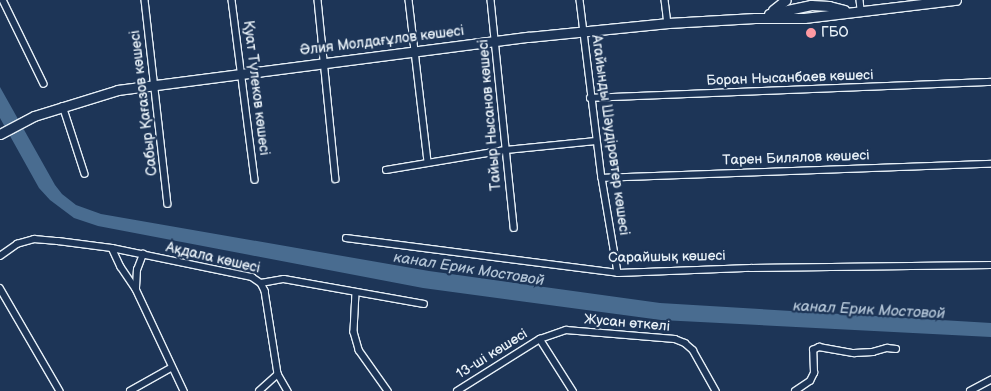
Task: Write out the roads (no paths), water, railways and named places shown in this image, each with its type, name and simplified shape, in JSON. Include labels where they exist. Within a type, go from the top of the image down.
[{"type":"main road","points":[[755,18],[778,8],[786,0]]},
{"type":"main road","points":[[820,0],[828,6]]},
{"type":"main road","name":"Әлия Молдағұлов көшесі","points":[[0,134],[19,123],[63,106],[118,90],[583,31],[668,22],[804,18],[850,11],[860,5],[956,0]]},
{"type":"main road","name":"Әлия Молдағұлов көшесі","points":[[755,18],[795,4],[810,2],[850,11]]},
{"type":"main road","points":[[795,4],[804,18],[810,13],[810,2]]},
{"type":"street","points":[[3,0],[44,84]]},
{"type":"street","name":"Сабыр Қағазов көшесі","points":[[145,0],[168,204]]},
{"type":"street","name":"Қуат Түлеков көшесі","points":[[232,0],[255,180]]},
{"type":"street","points":[[318,0],[336,179]]},
{"type":"street","points":[[410,0],[428,162]]},
{"type":"street","name":"Тайыр Нысанов көшесi","points":[[492,0],[514,228]]},
{"type":"street","name":"Агайынды Шәудіровтер көшесi","points":[[580,0],[590,98],[618,273]]},
{"type":"street","points":[[665,0],[668,22]]},
{"type":"street","name":"Боран Нысанбаев көшесі","points":[[590,98],[991,82]]},
{"type":"street","points":[[63,106],[85,174]]},
{"type":"street","points":[[386,170],[506,150],[596,140]]},
{"type":"street","name":"Тарен Билялов көшесі","points":[[602,178],[991,164]]},
{"type":"street","name":"Сарайшық көшесі","points":[[346,238],[618,273],[760,268],[991,265]]},
{"type":"street","name":"Ақдала көшесі","points":[[0,256],[17,244],[34,239],[112,248],[252,277],[261,283],[284,279],[424,304]]},
{"type":"street","points":[[112,248],[121,268],[136,289],[184,391]]},
{"type":"street","points":[[136,289],[136,270],[142,254]]},
{"type":"street","points":[[261,283],[265,291],[278,374],[288,391]]},
{"type":"street","points":[[0,288],[60,391]]},
{"type":"street","points":[[356,293],[354,332],[359,350],[388,391]]},
{"type":"street","name":"Жусан өткелі","points":[[540,339],[566,330],[675,339],[685,343],[692,350],[716,391]]},
{"type":"street","points":[[540,339],[573,391]]},
{"type":"street","name":"13-ші көшесi","points":[[457,391],[540,339]]},
{"type":"street","points":[[795,391],[810,381],[814,373],[813,350],[820,346],[854,353],[873,352],[887,348],[896,349]]},
{"type":"street","points":[[130,391],[172,368]]},
{"type":"street","points":[[259,391],[278,374]]},
{"type":"street","points":[[970,391],[991,380]]},
{"type":"water","name":"канал Ерик Мостовой","points":[[0,87],[55,185],[62,194],[76,205],[101,214],[429,271],[660,303],[991,323],[991,337],[661,320],[423,288],[98,226],[74,218],[50,200],[39,188],[0,118]]},
{"type":"place","name":"ГБО","points":[[811,33]]}]
